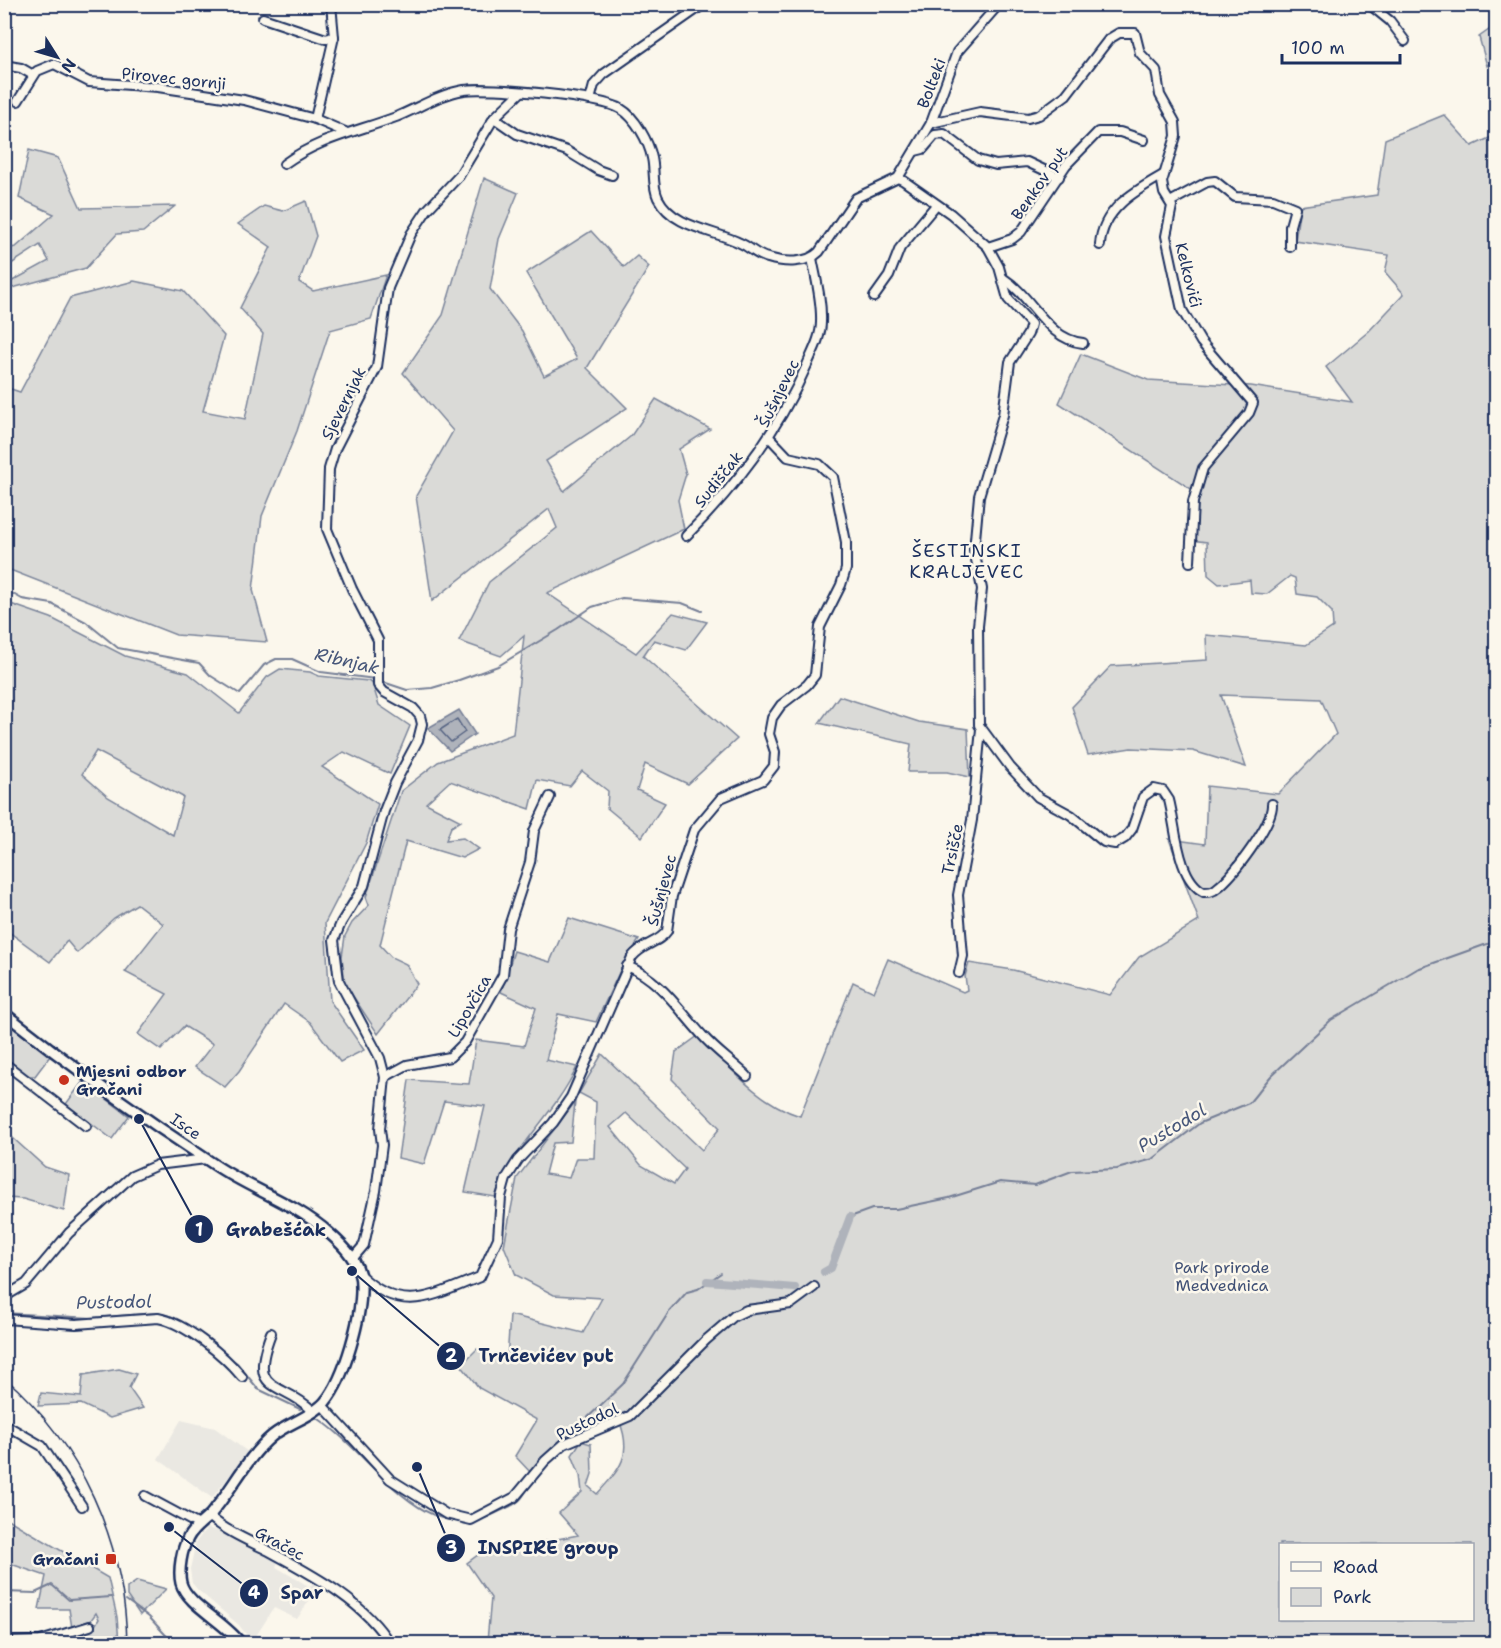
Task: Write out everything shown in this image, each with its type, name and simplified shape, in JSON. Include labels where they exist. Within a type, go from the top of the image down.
[{"type":"street","points":[[315,119],[334,37],[331,4]]},
{"type":"street","points":[[590,100],[594,86],[604,74],[704,4]]},
{"type":"street","name":"Bolteki","points":[[898,178],[931,123],[957,52],[999,4]]},
{"type":"street","points":[[1369,4],[1390,21],[1405,41]]},
{"type":"street","points":[[263,18],[326,39],[334,37]]},
{"type":"street","points":[[931,123],[980,112],[1028,118],[1040,115],[1066,95],[1109,39],[1119,33],[1132,32],[1136,35],[1140,53],[1156,70],[1160,95],[1175,122],[1176,136],[1163,175],[1130,195],[1114,210],[1105,222],[1100,244]]},
{"type":"street","name":"Pirovec gornji","points":[[33,75],[41,68],[54,64],[80,79],[98,84],[158,87],[225,96],[315,119],[345,132]]},
{"type":"street","points":[[4,65],[21,68],[33,75],[18,101]]},
{"type":"street","points":[[284,164],[345,132],[395,117],[463,90],[590,100],[618,107],[633,121],[652,157],[658,198],[676,217],[690,225],[738,241],[766,258],[799,261],[812,258],[833,235],[845,211],[856,198],[898,178],[936,205],[988,248],[1004,278],[1008,299],[1029,320],[1031,328],[1010,362],[1003,416],[979,496],[974,550],[982,589],[978,626],[981,665],[978,690],[981,729],[1016,775],[1038,797],[1071,815],[1104,842],[1115,844],[1125,838],[1146,793],[1154,789],[1163,791],[1169,800],[1185,869],[1195,887],[1204,892],[1218,888],[1242,859],[1268,820],[1272,804]]},
{"type":"street","name":"Sjevernjak","points":[[385,1077],[380,1058],[339,981],[334,940],[364,886],[384,811],[395,783],[418,740],[422,724],[420,716],[413,708],[384,692],[378,686],[379,649],[375,632],[352,589],[326,522],[332,459],[377,367],[386,296],[416,226],[431,204],[459,176],[494,118],[520,93]]},
{"type":"street","points":[[494,118],[517,134],[567,151],[612,175]]},
{"type":"street","name":"Benkov put","points":[[988,248],[1012,239],[1021,232],[1071,159],[1098,132],[1120,132],[1144,140]]},
{"type":"street","points":[[915,151],[923,149],[935,135],[944,134],[978,160],[996,165],[1027,162],[1059,177]]},
{"type":"street","name":"Kelkovići","points":[[1163,175],[1162,188],[1172,211],[1166,236],[1185,317],[1211,354],[1253,403],[1250,413],[1203,468],[1193,502],[1190,562]]},
{"type":"street","points":[[1170,202],[1211,181],[1219,183],[1235,197],[1280,201],[1295,208],[1290,226],[1290,247]]},
{"type":"street","points":[[874,297],[889,276],[900,248],[936,205]]},
{"type":"street","name":"Šušnjevec","points":[[378,1291],[406,1300],[424,1299],[482,1274],[498,1238],[501,1197],[506,1179],[518,1160],[554,1123],[571,1097],[627,966],[640,947],[665,935],[687,846],[699,822],[721,798],[763,780],[774,766],[775,752],[769,734],[771,718],[781,705],[807,685],[815,675],[820,627],[844,576],[846,542],[833,477],[819,464],[788,457],[769,437],[802,377],[820,332],[821,312],[812,258]]},
{"type":"street","points":[[1004,278],[1034,306],[1056,334],[1071,341],[1083,343]]},
{"type":"street","name":"Sudiščak","points":[[686,536],[714,507],[769,437]]},
{"type":"street","name":"Trsišče","points":[[960,973],[963,957],[957,895],[972,820],[981,729]]},
{"type":"street","name":"Lipovčica","points":[[385,1077],[407,1065],[450,1057],[465,1042],[503,975],[508,929],[530,862],[534,831],[550,796]]},
{"type":"street","points":[[627,966],[641,972],[658,986],[714,1048],[747,1076]]},
{"type":"street","name":"Isce","points":[[4,1013],[206,1159],[311,1219],[353,1258]]},
{"type":"street","points":[[4,1063],[86,1126]]},
{"type":"street","points":[[241,1644],[225,1625],[187,1594],[181,1583],[184,1546],[198,1525],[209,1516],[260,1448],[273,1435],[322,1405],[345,1364],[361,1294],[360,1275],[353,1258],[364,1245],[376,1191],[382,1145],[380,1129],[385,1077]]},
{"type":"street","points":[[4,1297],[26,1284],[69,1233],[132,1176],[166,1163],[206,1159]]},
{"type":"street","points":[[360,1275],[378,1291]]},
{"type":"street","name":"Pustodol","points":[[322,1405],[390,1479],[427,1504],[456,1518],[471,1520],[507,1502],[558,1449],[630,1416],[706,1340],[734,1316],[747,1310],[790,1304],[814,1287]]},
{"type":"street","points":[[361,1294],[378,1291]]},
{"type":"street","points":[[4,1319],[76,1324],[166,1319],[180,1326],[229,1362],[242,1377]]},
{"type":"street","points":[[271,1333],[261,1362],[264,1377],[271,1385],[313,1411]]},
{"type":"street","points":[[4,1424],[42,1446],[82,1506]]},
{"type":"street","points":[[145,1496],[198,1525]]},
{"type":"street","name":"Gračec","points":[[209,1516],[230,1533],[276,1555],[324,1583],[362,1612],[378,1627],[390,1644]]},
{"type":"street","points":[[4,1642],[40,1641],[90,1626]]},
{"type":"shaded area","points":[[181,1420],[215,1428],[248,1452],[212,1498],[158,1459]]},
{"type":"shaded area","points":[[207,1528],[224,1533],[278,1561],[276,1567],[310,1587],[314,1581],[320,1584],[297,1619],[274,1608],[252,1642],[239,1625],[198,1590],[192,1583],[190,1569],[196,1542]]},
{"type":"green space","points":[[1496,25],[1496,56],[1487,66],[1479,37]]},
{"type":"green space","name":"Park prirode Medvednica","points":[[1444,115],[1472,146],[1496,135],[1496,1643],[480,1643],[487,1641],[491,1598],[467,1563],[486,1549],[532,1544],[578,1535],[559,1513],[582,1492],[580,1475],[572,1455],[581,1441],[591,1444],[592,1474],[588,1486],[597,1494],[613,1476],[625,1452],[619,1420],[559,1445],[531,1473],[515,1456],[537,1420],[479,1388],[461,1365],[477,1349],[507,1360],[510,1315],[583,1333],[602,1298],[554,1295],[516,1275],[504,1246],[517,1178],[575,1102],[571,1142],[553,1143],[545,1174],[569,1178],[576,1158],[594,1158],[596,1102],[579,1093],[602,1054],[702,1150],[720,1128],[672,1079],[676,1052],[698,1036],[757,1093],[800,1116],[853,982],[874,992],[888,959],[963,992],[967,990],[965,976],[969,963],[1013,970],[1110,995],[1139,957],[1199,921],[1169,839],[1205,844],[1207,786],[1278,794],[1336,734],[1321,699],[1221,695],[1246,767],[1193,751],[1131,748],[1088,755],[1072,707],[1111,666],[1207,660],[1206,635],[1306,645],[1333,627],[1332,612],[1317,597],[1297,594],[1295,578],[1290,576],[1267,594],[1251,593],[1250,580],[1219,584],[1208,575],[1207,542],[1191,540],[1192,518],[1199,494],[1059,403],[1081,354],[1148,380],[1251,386],[1352,402],[1326,367],[1369,331],[1404,294],[1385,272],[1389,255],[1295,241],[1300,206],[1377,195],[1385,139]],"holes":[[[626,1113],[685,1169],[674,1184],[641,1165],[610,1127]]]},
{"type":"green space","points":[[29,150],[58,158],[81,208],[175,206],[143,232],[117,234],[86,268],[5,290],[5,285],[49,261],[40,245],[5,268],[5,249],[16,247],[54,214],[19,198]]},
{"type":"green space","points":[[484,178],[518,193],[499,239],[490,289],[522,331],[544,376],[577,359],[526,273],[591,231],[624,267],[637,256],[649,267],[587,368],[627,408],[546,461],[564,491],[631,436],[656,399],[710,429],[679,449],[686,474],[678,500],[684,529],[547,593],[636,653],[673,613],[707,622],[686,650],[654,640],[643,656],[737,739],[688,784],[645,764],[637,790],[665,803],[642,837],[607,808],[608,791],[582,771],[570,786],[537,780],[530,809],[450,781],[426,803],[461,821],[451,827],[446,840],[463,838],[479,849],[462,858],[406,841],[380,945],[391,957],[406,964],[417,984],[378,1034],[345,984],[342,957],[345,936],[352,923],[369,905],[366,897],[401,791],[438,762],[513,734],[524,636],[501,656],[459,641],[489,582],[557,528],[549,509],[432,601],[416,496],[453,431],[403,373],[443,315]]},
{"type":"green space","points":[[306,201],[316,236],[299,282],[313,291],[386,275],[371,319],[330,330],[297,431],[262,516],[253,590],[267,642],[176,635],[5,568],[5,387],[20,392],[70,298],[134,281],[183,291],[224,336],[203,411],[245,419],[263,334],[240,308],[271,247],[238,224],[264,206],[283,211]]},
{"type":"green space","points":[[5,602],[51,618],[125,656],[188,673],[239,713],[267,677],[280,669],[368,681],[372,683],[379,705],[410,726],[390,774],[344,752],[322,767],[378,804],[366,843],[325,923],[330,1001],[364,1050],[340,1062],[310,1022],[284,1004],[239,1071],[225,1087],[195,1067],[213,1044],[184,1026],[161,1050],[138,1034],[167,994],[125,972],[163,924],[137,904],[114,918],[77,953],[67,941],[50,962],[5,929]],"holes":[[[96,751],[183,797],[173,835],[108,797],[82,774]]]},
{"type":"green space","points":[[839,696],[919,722],[968,729],[970,777],[947,772],[908,772],[911,744],[819,723]]},
{"type":"green space","points":[[569,918],[639,940],[623,964],[596,1022],[558,1014],[546,1060],[577,1067],[568,1085],[512,1162],[495,1197],[465,1192],[485,1106],[444,1101],[424,1164],[398,1158],[409,1080],[469,1084],[476,1040],[524,1046],[536,1008],[501,992],[514,951],[550,962]]},
{"type":"green space","points":[[5,1018],[50,1056],[35,1076],[27,1076],[5,1057]]},
{"type":"green space","points":[[83,1081],[129,1116],[112,1139],[66,1104]]},
{"type":"green space","points":[[4,1130],[45,1167],[69,1175],[64,1211],[23,1199],[5,1198]]},
{"type":"green space","points":[[119,1369],[136,1374],[129,1388],[143,1408],[110,1418],[81,1404],[38,1406],[41,1393],[81,1397],[83,1375]]},
{"type":"green space","points":[[4,1517],[108,1578],[117,1617],[119,1643],[78,1643],[74,1637],[93,1629],[99,1619],[96,1613],[91,1620],[72,1628],[69,1609],[39,1609],[46,1576],[5,1562]]},
{"type":"green space","points":[[137,1581],[166,1589],[140,1615],[127,1596],[127,1588]]},
{"type":"water","points":[[459,710],[475,734],[450,751],[428,728]]},
{"type":"waterway","name":"Ribnjak","points":[[4,589],[22,599],[52,604],[86,622],[118,648],[199,663],[211,676],[240,694],[264,665],[276,659],[292,659],[321,672],[375,679]]},
{"type":"waterway","name":"Ribnjak","points":[[380,681],[407,690],[432,688],[459,680],[498,666],[592,607],[622,598],[682,603],[702,611]]},
{"type":"waterway","name":"Pustodol","points":[[850,1217],[872,1209],[896,1209],[949,1198],[1000,1182],[1035,1185],[1072,1171],[1117,1169],[1153,1159],[1200,1123],[1249,1103],[1271,1076],[1331,1020],[1417,969],[1487,944],[1496,943]]},
{"type":"waterway","points":[[824,1272],[831,1268],[850,1217]]},
{"type":"waterway","name":"Pustodol","points":[[563,1441],[623,1384],[669,1312],[687,1292],[698,1289],[721,1273]]},
{"type":"waterway","points":[[707,1281],[795,1288]]},
{"type":"waterway","name":"Pustodol","points":[[4,1313],[92,1318],[157,1313],[173,1317],[193,1330]]},
{"type":"waterway","name":"Pustodol","points":[[224,1354],[237,1363],[258,1389],[300,1409]]},
{"type":"waterway","name":"Pustodol","points":[[314,1416],[335,1431],[398,1491],[420,1508],[444,1519],[469,1521],[496,1513],[519,1500],[529,1485]]},
{"type":"waterway","name":"Gračec","points":[[4,1592],[35,1593],[52,1585],[69,1600],[111,1597]]},
{"type":"waterway","name":"Gračec","points":[[126,1600],[149,1617],[174,1644]]},
{"type":"tram line","points":[[4,1377],[55,1433],[76,1464],[94,1497],[108,1532],[118,1569],[127,1644]]},
{"type":"place","name":"Mjesni odbor Gračani","points":[[64,1080]]},
{"type":"place","name":"Grabešćak","points":[[139,1119]]},
{"type":"place","name":"Trnčevićev put","points":[[352,1271]]},
{"type":"place","name":"INSPIRE group","points":[[417,1467]]},
{"type":"place","name":"Spar","points":[[169,1527]]},
{"type":"place","name":"Gračani","points":[[111,1559]]},
{"type":"district","name":"ŠESTINSKI KRALJEVEC","points":[[967,561]]}]
